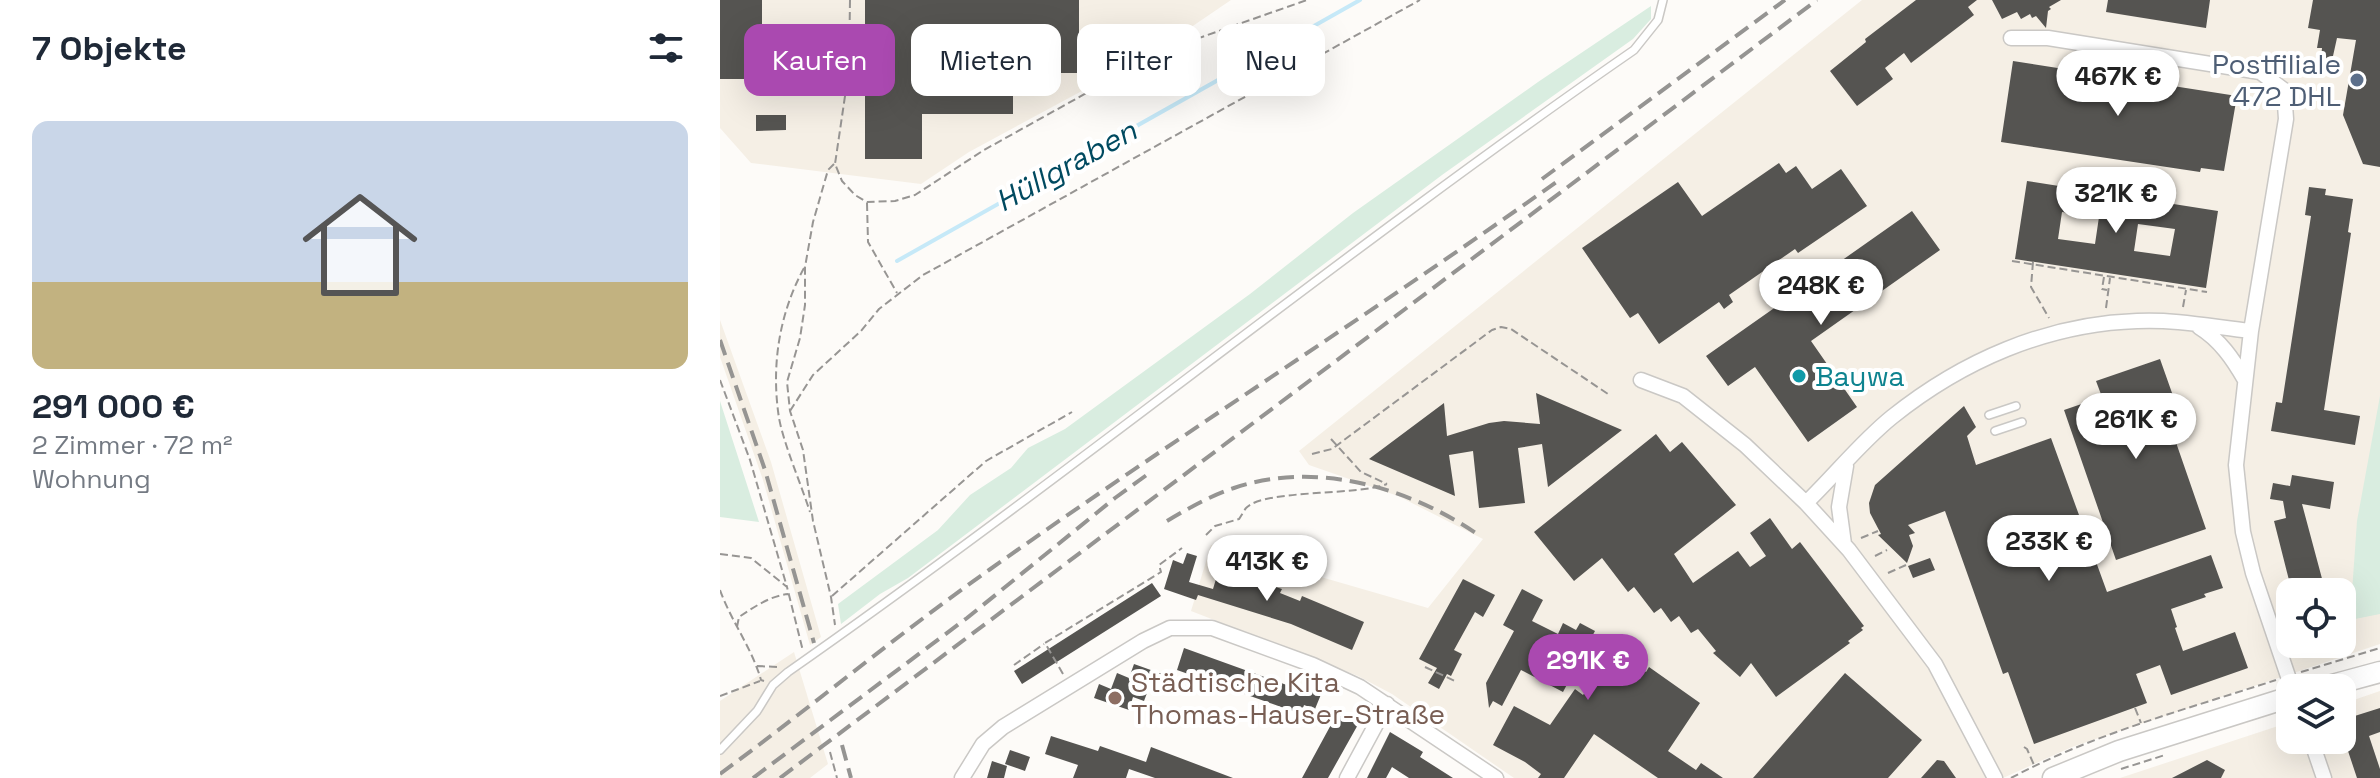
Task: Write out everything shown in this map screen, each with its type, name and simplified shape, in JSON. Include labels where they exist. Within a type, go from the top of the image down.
[{"type":"main road","points":[[2356,679],[2380,672]]},
{"type":"main road","points":[[2053,778],[2276,692]]},
{"type":"street","points":[[2011,38],[2048,38],[2260,72],[2284,90],[2286,119],[2251,331],[2236,465],[2238,496],[2253,573],[2285,674]]},
{"type":"street","points":[[1806,503],[1890,419],[1939,384],[1991,355],[2080,327],[2137,321],[2251,331]]},
{"type":"street","points":[[2196,325],[2213,336],[2245,380]]},
{"type":"street","points":[[1641,380],[1683,396],[1749,448],[1845,545],[1935,664],[1995,778]]},
{"type":"street","points":[[1845,545],[1839,507],[1846,464]]},
{"type":"street","points":[[962,778],[983,744],[1003,727],[1143,641],[1170,628],[1191,627],[1212,628],[1235,635],[1360,687],[1496,778]]},
{"type":"street","points":[[1347,778],[1387,704]]},
{"type":"street","points":[[2316,754],[2324,778]]},
{"type":"lane","points":[[720,750],[757,711],[773,685],[1634,50],[1652,31],[1663,0]]},
{"type":"lane","points":[[1989,415],[2016,406]]},
{"type":"lane","points":[[1995,431],[2022,422]]},
{"type":"path","points":[[850,0],[849,69],[835,164],[842,181],[867,202],[895,201],[915,195],[984,150],[1162,51],[1307,0]]},
{"type":"path","points":[[790,411],[813,375],[861,331],[879,309],[935,268],[1420,0]]},
{"type":"path","points":[[813,521],[803,450],[790,411],[787,382],[800,338],[805,305],[805,267],[828,170],[835,164]]},
{"type":"path","points":[[867,202],[868,242],[897,294]]},
{"type":"path","points":[[2012,261],[2207,292]]},
{"type":"path","points":[[2033,263],[2031,287],[2049,318]]},
{"type":"path","points":[[805,267],[783,316],[776,388],[779,420],[813,521],[831,597],[835,630]]},
{"type":"path","points":[[2104,275],[2102,289],[2108,290]]},
{"type":"path","points":[[2106,308],[2110,276]]},
{"type":"path","points":[[2183,307],[2186,288]]},
{"type":"path","points":[[1312,454],[1332,449],[1492,330],[1501,327],[1511,329],[1608,394]]},
{"type":"path","points":[[720,380],[750,460],[803,651]]},
{"type":"path","points":[[831,597],[986,461],[1072,412]]},
{"type":"path","points":[[1206,535],[1215,526],[1239,519],[1245,509],[1254,503],[1284,496],[1371,490],[1387,484],[1361,472],[1331,439]]},
{"type":"path","points":[[1861,538],[1878,531]]},
{"type":"path","points":[[1014,665],[1161,572],[1159,565],[1182,548]]},
{"type":"path","points":[[1875,556],[1887,550]]},
{"type":"path","points":[[720,554],[751,558],[787,587]]},
{"type":"path","points":[[1888,573],[1906,565]]},
{"type":"path","points":[[720,590],[761,680]]},
{"type":"path","points":[[737,628],[739,617],[751,609],[777,595],[788,594]]},
{"type":"path","points":[[1045,643],[1070,685]]},
{"type":"path","points":[[2319,674],[2380,648]]},
{"type":"path","points":[[757,666],[782,667]]},
{"type":"path","points":[[1425,667],[1455,681]]},
{"type":"path","points":[[720,696],[761,680],[773,685]]},
{"type":"path","points":[[2011,778],[2142,724],[2229,697],[2276,689]]},
{"type":"path","points":[[2135,708],[2142,724]]},
{"type":"path","points":[[2024,747],[2035,766]]},
{"type":"path","points":[[830,752],[837,778]]},
{"type":"shaded area","points":[[720,0],[1231,0],[1196,24],[1077,24],[1077,94],[969,152],[921,184],[751,163],[720,128]]},
{"type":"shaded area","points":[[1862,0],[2380,0],[2380,644],[2356,652],[2356,578],[2276,578],[2276,658],[2338,658],[2290,674],[2276,674],[2276,679],[2072,747],[2003,778],[1514,778],[1392,694],[1358,676],[1191,611],[1211,545],[1428,608],[1483,539],[1398,496],[1309,465],[1299,451]]},
{"type":"shaded area","points":[[720,320],[771,462],[821,637],[810,645],[763,480],[720,357]]},
{"type":"shaded area","points":[[794,652],[828,764],[810,778],[720,778],[720,701]]},
{"type":"shaded area","points":[[2380,691],[2380,778],[2120,778],[2276,727],[2276,754],[2356,754],[2356,699]]},
{"type":"green space","points":[[1651,6],[1651,19],[1633,39],[1442,175],[908,578],[880,594],[841,624],[838,604],[938,530],[970,495],[1011,468],[1028,448],[1065,429],[1250,294],[1353,213]]},
{"type":"green space","points":[[2380,396],[2380,614],[2356,619],[2356,578],[2353,578],[2357,521]]},
{"type":"green space","points":[[720,401],[759,522],[720,517]]},
{"type":"building","points":[[720,0],[762,0],[762,24],[744,24],[744,79],[720,79]]},
{"type":"building","points":[[865,0],[1079,0],[1077,73],[1061,73],[1061,24],[911,24],[911,96],[1013,96],[1013,114],[922,114],[922,159],[865,159],[865,96],[895,96],[895,24],[865,24]]},
{"type":"building","points":[[1916,0],[1977,0],[1968,7],[1974,15],[1911,63],[1904,53],[1885,68],[1893,79],[1857,106],[1830,71]]},
{"type":"building","points":[[1992,0],[2061,0],[2049,7],[2046,28],[2036,16],[2032,18],[2030,14],[2021,19],[2017,12],[2002,19]]},
{"type":"building","points":[[2108,0],[2210,0],[2206,28],[2106,12]]},
{"type":"building","points":[[2313,0],[2380,0],[2380,167],[2363,164],[2343,115],[2356,40],[2337,38],[2333,56],[2329,60],[2321,58],[2322,48],[2317,48],[2320,30],[2308,28]]},
{"type":"building","points":[[2013,61],[2237,96],[2224,171],[2201,168],[2200,172],[2001,142]]},
{"type":"building","points":[[756,115],[786,115],[786,130],[756,131]]},
{"type":"building","points":[[1779,163],[1786,173],[1796,166],[1812,189],[1841,169],[1867,206],[1798,253],[1795,249],[1729,295],[1733,302],[1724,309],[1719,302],[1659,344],[1638,313],[1630,318],[1582,248],[1678,182],[1702,216]]},
{"type":"building","points":[[2027,181],[2218,211],[2206,288],[2015,259]],"holes":[[[2062,212],[2099,217],[2095,244],[2058,239]],[[2138,224],[2175,229],[2170,256],[2134,251]]]},
{"type":"building","points":[[2309,187],[2326,189],[2325,195],[2353,199],[2348,232],[2351,233],[2324,410],[2360,416],[2355,445],[2271,431],[2276,402],[2282,403],[2311,216],[2305,215]]},
{"type":"building","points":[[1912,211],[1940,250],[1811,341],[1857,407],[1808,442],[1755,367],[1728,386],[1706,356]]},
{"type":"building","points":[[2160,359],[2183,424],[2171,428],[2206,529],[2116,560],[2064,410],[2102,397],[2096,381]]},
{"type":"building","points":[[1536,393],[1622,430],[1548,487],[1542,444],[1518,448],[1525,503],[1479,508],[1473,451],[1449,455],[1455,496],[1369,459],[1444,403],[1447,436],[1504,421],[1540,424]]},
{"type":"building","points":[[1964,406],[1976,427],[1967,436],[1976,465],[2051,438],[2107,592],[2211,555],[2223,588],[2171,609],[2175,628],[2183,651],[2235,632],[2248,668],[2171,695],[2160,665],[2136,674],[2147,703],[2034,744],[2008,672],[2003,674],[1945,511],[1908,525],[1915,533],[1909,535],[1913,546],[1907,563],[1878,535],[1881,534],[1870,513],[1869,503],[1875,485]]},
{"type":"building","points":[[1656,434],[1670,452],[1682,442],[1736,505],[1674,554],[1693,583],[1738,551],[1750,567],[1766,556],[1750,533],[1770,518],[1792,549],[1800,542],[1864,626],[1848,641],[1850,643],[1776,697],[1751,663],[1740,677],[1713,653],[1716,651],[1698,629],[1691,633],[1679,616],[1671,622],[1661,608],[1654,613],[1634,587],[1628,592],[1602,558],[1574,581],[1534,532]]},
{"type":"building","points":[[2292,475],[2334,482],[2330,509],[2302,504],[2322,578],[2288,578],[2274,521],[2286,518],[2283,501],[2270,499],[2273,483],[2290,486]]},
{"type":"building","points":[[1187,553],[1197,556],[1189,582],[1213,589],[1219,569],[1282,589],[1280,593],[1300,601],[1302,596],[1364,622],[1352,650],[1291,624],[1198,595],[1196,600],[1164,589],[1173,560],[1183,564]]},
{"type":"building","points":[[1930,558],[1935,570],[1913,578],[1908,566]]},
{"type":"building","points":[[1463,579],[1495,595],[1483,617],[1475,612],[1454,650],[1462,654],[1451,676],[1447,674],[1439,689],[1428,683],[1437,668],[1419,659]]},
{"type":"building","points":[[1152,583],[1161,596],[1022,684],[1014,671]]},
{"type":"building","points":[[1522,589],[1543,600],[1532,621],[1558,634],[1563,623],[1576,630],[1580,623],[1595,631],[1589,642],[1610,656],[1614,650],[1646,672],[1649,667],[1700,703],[1668,751],[1696,770],[1701,763],[1723,778],[1658,778],[1594,734],[1564,778],[1538,778],[1541,774],[1525,762],[1493,745],[1514,706],[1550,725],[1575,689],[1583,695],[1600,671],[1581,658],[1563,692],[1521,670],[1502,706],[1493,701],[1489,708],[1486,683],[1514,631],[1503,625]]},
{"type":"building","points":[[1184,648],[1309,693],[1310,688],[1322,692],[1315,709],[1304,705],[1301,714],[1177,670]]},
{"type":"building","points":[[1134,664],[1162,674],[1157,688],[1150,685],[1144,701],[1133,697],[1129,710],[1094,698],[1099,684],[1111,689],[1117,673],[1129,678]]},
{"type":"building","points":[[1845,673],[1922,740],[1888,778],[1753,778]]},
{"type":"building","points":[[2380,708],[2380,732],[2369,736],[2380,778],[2357,778],[2349,754],[2356,754],[2356,716]]},
{"type":"building","points":[[1339,710],[1360,721],[1328,778],[1302,778]]},
{"type":"building","points":[[1390,732],[1423,752],[1420,757],[1453,778],[1409,778],[1392,767],[1386,778],[1367,778]]},
{"type":"building","points":[[1051,736],[1098,751],[1100,746],[1146,762],[1151,747],[1233,778],[1155,778],[1129,769],[1126,778],[1073,778],[1078,765],[1045,754]]},
{"type":"building","points":[[1010,750],[1030,757],[1025,771],[1005,764]]},
{"type":"building","points":[[1937,760],[1944,761],[1956,778],[1921,778]]},
{"type":"building","points":[[2207,760],[2225,770],[2221,778],[2172,778]]},
{"type":"building","points":[[992,761],[1007,766],[1004,778],[987,778]]},
{"type":"waterway","name":"Hüllgraben","points":[[897,261],[1360,0]]},
{"type":"railway","points":[[1542,179],[1785,0]]},
{"type":"railway","points":[[780,778],[1817,0]]},
{"type":"railway","points":[[720,774],[989,570],[1562,178]]},
{"type":"railway","points":[[720,340],[765,470],[814,643]]},
{"type":"railway","points":[[753,778],[967,618],[1148,474]]},
{"type":"railway","points":[[1167,521],[1234,488],[1266,480],[1330,478],[1394,492],[1424,504],[1480,536]]},
{"type":"railway","points":[[842,745],[851,778]]},
{"type":"place","name":"Postfiliale 472 DHL","points":[[2357,80]]},
{"type":"place","name":"Baywa","points":[[1799,376]]},
{"type":"place","name":"Städtische Kita Thomas-Hauser-Straße","points":[[1115,698]]}]
